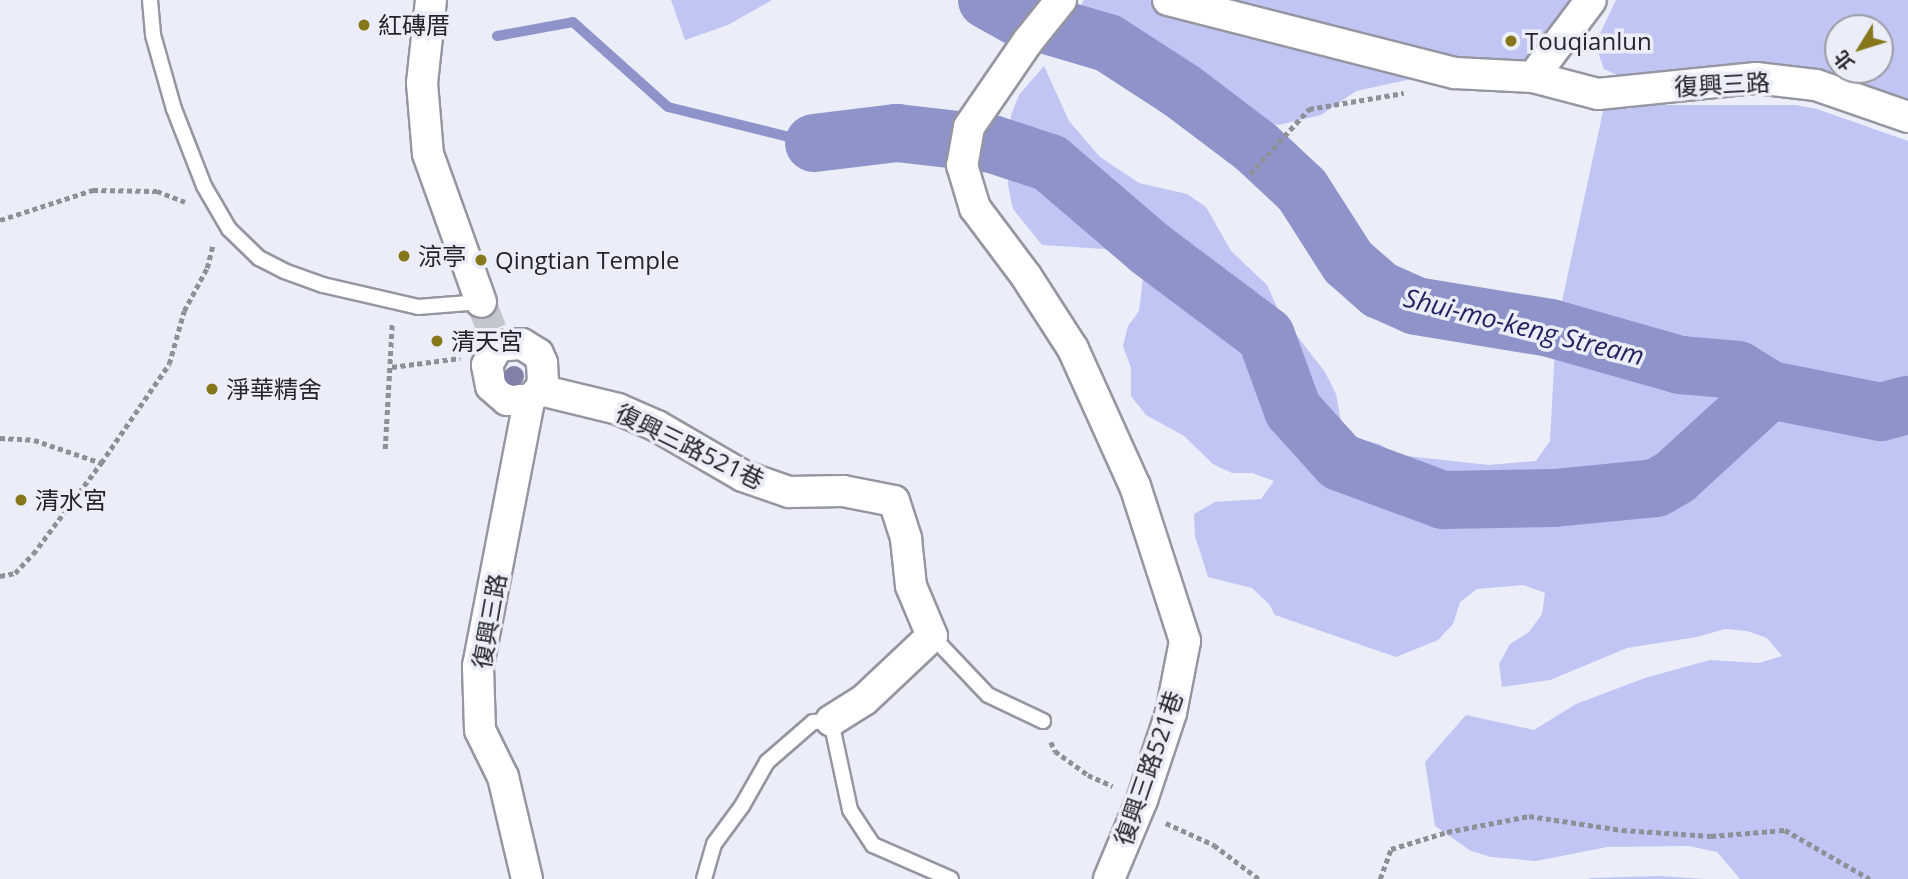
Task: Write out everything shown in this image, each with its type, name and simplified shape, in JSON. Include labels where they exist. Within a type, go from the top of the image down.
[{"type":"street","points":[[431,0],[422,83],[428,154],[481,302]]},
{"type":"street","name":"復興三路","points":[[1168,0],[1455,73],[1533,77],[1598,94],[1756,78],[1816,85],[1908,117]]},
{"type":"street","points":[[1533,77],[1591,0]]},
{"type":"street","name":"復興三路521巷","points":[[1057,5],[1028,41],[969,127],[962,164],[975,208],[1026,276],[1073,349],[1135,486],[1185,641],[1171,713],[1142,800],[1110,879]]},
{"type":"street","name":"復興三路","points":[[491,355],[503,344],[522,344],[531,348],[542,363],[543,381],[534,395],[478,666],[480,730],[503,777],[527,879]]},
{"type":"street","points":[[491,355],[486,376],[497,395],[518,402],[534,395]]},
{"type":"street","name":"復興三路521巷","points":[[534,395],[618,409],[657,426],[743,476],[789,492],[843,491],[894,501],[906,539],[911,586],[932,636]]},
{"type":"street","points":[[831,721],[864,700],[932,636]]},
{"type":"lane","points":[[150,0],[153,35],[174,109],[204,186],[229,229],[259,258],[284,271],[323,285],[418,307],[481,302]]},
{"type":"lane","points":[[932,636],[988,695],[1043,721]]},
{"type":"lane","points":[[704,879],[714,844],[742,806],[768,762],[813,722],[831,721],[850,810],[873,845],[951,879]]},
{"type":"path","points":[[1250,174],[1309,109],[1398,96]]},
{"type":"path","points":[[0,220],[93,190],[157,191],[185,202],[193,211]]},
{"type":"path","points":[[0,576],[15,573],[33,554],[101,463],[169,364],[184,311],[207,268],[215,237],[219,230],[229,229]]},
{"type":"path","points":[[385,449],[392,367],[392,301]]},
{"type":"path","points":[[392,367],[491,355]]},
{"type":"path","points":[[0,438],[34,440],[101,463]]},
{"type":"path","points":[[1043,721],[1055,751],[1088,775],[1142,800],[1170,827],[1214,845],[1259,879]]},
{"type":"path","points":[[1380,879],[1391,849],[1447,832],[1529,816],[1622,830],[1711,836],[1785,830],[1870,879]]},
{"type":"shaded area","points":[[671,0],[772,0],[728,25],[685,40]]},
{"type":"shaded area","points":[[1084,0],[1576,0],[1530,59],[1520,65],[1456,63],[1407,80],[1356,91],[1321,115],[1278,125],[1238,114],[1167,110],[1115,71],[1076,15]]},
{"type":"shaded area","points":[[1616,0],[1908,0],[1908,105],[1626,79],[1604,69],[1595,44]]},
{"type":"shaded area","points":[[1044,66],[1069,121],[1100,157],[1139,183],[1187,194],[1206,207],[1231,251],[1267,285],[1280,314],[1325,372],[1336,394],[1341,421],[1356,438],[1379,444],[1398,455],[1489,465],[1536,461],[1550,441],[1556,329],[1605,102],[1627,109],[1649,105],[1795,105],[1817,109],[1908,141],[1908,879],[1740,879],[1717,852],[1689,846],[1607,847],[1536,861],[1491,857],[1471,851],[1435,826],[1425,762],[1466,715],[1534,730],[1576,704],[1645,678],[1710,660],[1759,663],[1782,656],[1767,638],[1747,631],[1725,629],[1697,637],[1627,648],[1550,680],[1502,687],[1499,664],[1510,644],[1529,632],[1542,614],[1545,593],[1523,585],[1477,589],[1460,602],[1453,624],[1438,640],[1396,657],[1275,615],[1284,632],[1269,604],[1252,588],[1208,577],[1195,536],[1194,514],[1215,502],[1261,499],[1274,481],[1252,473],[1232,473],[1213,464],[1184,436],[1146,415],[1131,396],[1131,368],[1123,346],[1128,326],[1139,311],[1144,270],[1126,255],[1105,249],[1042,245],[1013,209],[1008,185],[1011,115],[1019,95]]},
{"type":"shaded area","points":[[1659,876],[1706,879],[1589,879],[1589,878]]},
{"type":"waterway","name":"Shui-mo-keng Stream","points":[[987,0],[1016,16],[1108,43],[1182,91],[1256,147],[1302,190],[1348,262],[1380,290],[1416,306],[1550,328],[1680,365],[1738,370],[1770,390],[1881,412],[1908,405]]},
{"type":"waterway","points":[[497,36],[573,22],[668,107],[814,143]]},
{"type":"waterway","points":[[814,143],[897,133],[992,144],[1050,163],[1149,248],[1266,336],[1293,410],[1340,462],[1443,500],[1554,498],[1656,488],[1675,477],[1770,390]]},
{"type":"tunnel","points":[[481,302],[498,346]]},
{"type":"place","name":"紅磚厝","points":[[364,25]]},
{"type":"place","name":"Touqianlun","points":[[1511,41]]},
{"type":"place","name":"涼亭","points":[[404,256]]},
{"type":"place","name":"Qingtian Temple","points":[[481,260]]},
{"type":"place","name":"清天宮","points":[[437,341]]},
{"type":"place","name":"淨華精舍","points":[[212,389]]},
{"type":"place","name":"清水宮","points":[[21,500]]}]
